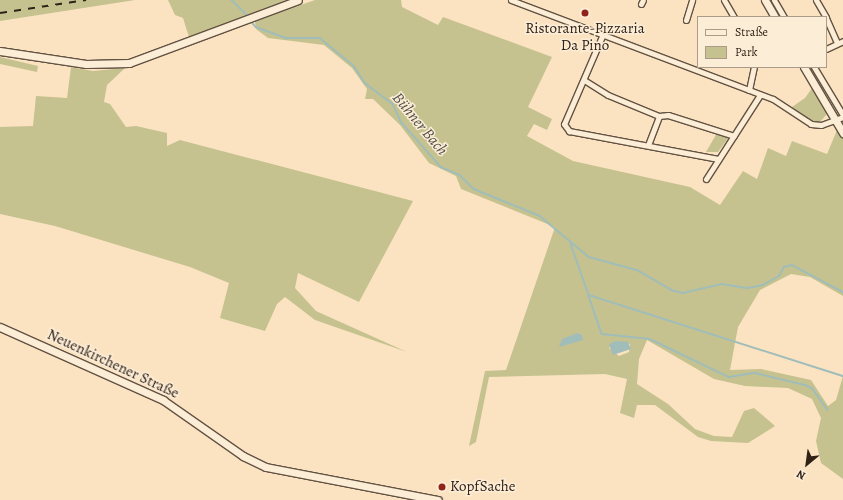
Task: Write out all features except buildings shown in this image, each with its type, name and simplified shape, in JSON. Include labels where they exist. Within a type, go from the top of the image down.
[{"type":"street","points":[[0,51],[86,64],[119,64],[249,19],[298,0]]},
{"type":"street","points":[[511,0],[522,2],[784,104],[811,124],[836,121],[843,116],[815,68]]},
{"type":"street","points":[[686,20],[692,0]]},
{"type":"street","points":[[724,0],[733,16]]},
{"type":"street","points":[[765,0],[774,16]]},
{"type":"street","points":[[774,0],[783,16]]},
{"type":"street","points":[[816,0],[825,16]]},
{"type":"street","points":[[827,19],[837,43]]},
{"type":"street","points":[[603,34],[564,124],[569,131],[718,159]]},
{"type":"street","points":[[827,48],[843,41]]},
{"type":"street","points":[[749,90],[754,68]]},
{"type":"street","points":[[805,68],[843,133]]},
{"type":"street","points":[[584,80],[608,95],[659,116],[668,115],[734,136]]},
{"type":"street","points":[[706,179],[760,95]]},
{"type":"street","points":[[648,145],[659,116]]},
{"type":"street","name":"Neuenkirchener Straße","points":[[0,327],[163,400],[243,456],[266,467],[438,500]]},
{"type":"green space","points":[[0,0],[135,0],[0,21]]},
{"type":"green space","points":[[168,0],[289,0],[189,37],[183,18],[175,15]]},
{"type":"green space","points":[[315,0],[401,0],[402,7],[438,25],[443,17],[552,57],[528,107],[552,119],[547,130],[534,124],[527,136],[573,161],[690,187],[720,205],[743,171],[757,179],[768,148],[786,156],[792,141],[827,154],[837,130],[843,127],[843,296],[810,277],[791,274],[760,290],[738,327],[730,370],[761,369],[811,380],[828,406],[836,400],[843,376],[843,479],[821,463],[816,441],[821,418],[812,399],[788,388],[745,386],[714,379],[647,340],[639,359],[637,384],[668,404],[695,429],[714,436],[732,437],[744,411],[754,408],[775,426],[748,443],[711,441],[698,437],[655,405],[637,405],[634,418],[620,413],[627,379],[605,374],[489,377],[476,442],[469,446],[485,371],[506,370],[555,227],[461,189],[456,176],[429,163],[400,125],[373,99],[365,99],[367,89],[352,68],[324,45],[268,38],[256,29],[255,21]],"holes":[[[614,341],[630,344],[629,352],[619,356],[609,348]]]},
{"type":"green space","points":[[0,57],[38,66],[37,72],[0,64]]},
{"type":"green space","points":[[71,67],[93,71],[125,68],[107,85],[104,102],[110,104],[126,127],[136,126],[167,133],[167,146],[180,140],[413,201],[359,302],[298,273],[295,288],[316,311],[407,352],[315,320],[285,297],[277,304],[265,331],[220,318],[229,283],[190,267],[55,226],[0,214],[0,127],[33,126],[36,96],[67,98]]},
{"type":"green space","points":[[812,88],[827,114],[819,123],[810,121],[792,107],[805,98]]},
{"type":"green space","points":[[717,133],[729,137],[718,152],[706,152]]},
{"type":"water","points":[[577,333],[582,335],[583,340],[559,347],[562,339]]},
{"type":"water","points":[[614,341],[628,342],[631,349],[613,355],[609,345]]},
{"type":"waterway","name":"Bühner Bach","points":[[232,0],[247,15]]},
{"type":"waterway","name":"Bühner Bach","points":[[250,20],[256,27],[287,38],[320,38],[354,66],[365,83],[393,104],[402,123],[441,167],[460,175],[474,189],[540,216],[589,257],[637,270],[671,290],[683,293],[722,284],[748,288],[763,285],[779,276],[784,267],[792,265],[843,292]]},
{"type":"waterway","points":[[571,244],[589,295],[843,376]]},
{"type":"waterway","points":[[589,296],[602,334],[650,339],[729,377],[755,373],[805,385],[812,388],[828,410]]},
{"type":"railway","points":[[0,13],[86,0]]},
{"type":"place","name":"Ristorante-Pizzaria Da Pino","points":[[585,13]]},
{"type":"place","name":"KopfSache","points":[[442,487]]}]
